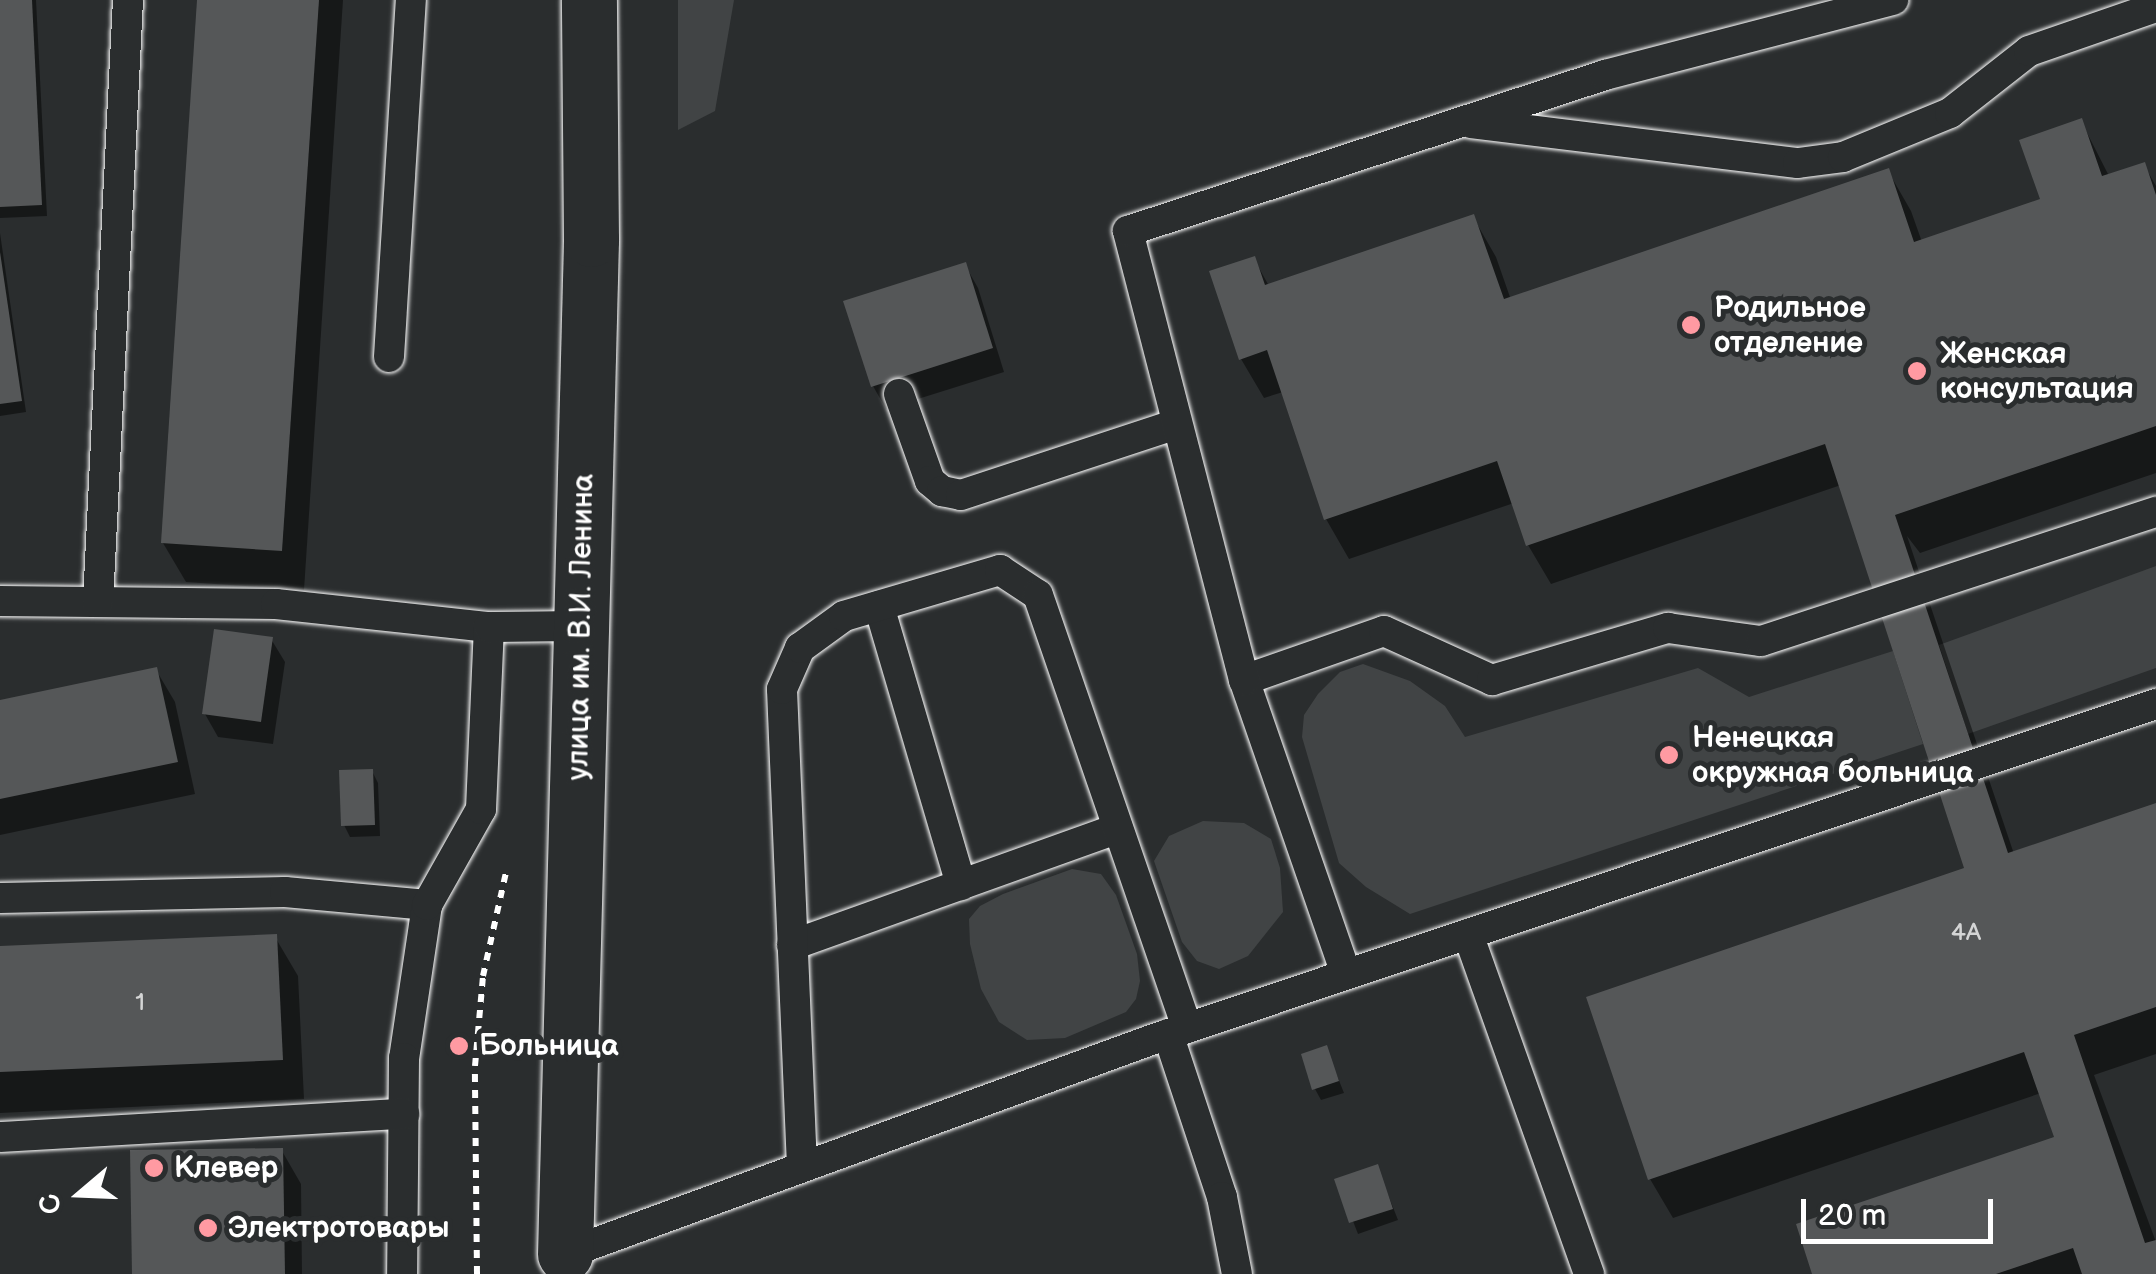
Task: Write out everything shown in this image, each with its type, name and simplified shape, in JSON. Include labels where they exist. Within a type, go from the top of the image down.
[{"type":"main road","name":"улица им. В.И. Ленина","points":[[565,1254],[591,239],[589,0]]},
{"type":"lane","points":[[98,602],[128,0]]},
{"type":"lane","points":[[388,357],[411,0]]},
{"type":"lane","points":[[1346,974],[1244,680],[1128,232],[1605,76],[1894,0]]},
{"type":"lane","points":[[1463,122],[1798,163],[1843,156],[1950,113],[2029,51],[2156,7]]},
{"type":"lane","points":[[899,394],[930,481],[942,492],[961,495],[1177,424]]},
{"type":"lane","points":[[1244,680],[1384,631],[1492,680],[1668,628],[1761,641],[2156,512]]},
{"type":"lane","points":[[802,1167],[782,689],[800,648],[844,616],[1000,570],[1038,595],[1118,828],[1222,1197],[1237,1274]]},
{"type":"lane","points":[[0,601],[276,604],[488,627],[582,626]]},
{"type":"lane","points":[[878,606],[961,884]]},
{"type":"lane","points":[[402,1274],[404,1058],[426,904],[480,810],[488,627]]},
{"type":"lane","points":[[565,1254],[1177,1031],[2156,704]]},
{"type":"lane","points":[[792,945],[1118,828]]},
{"type":"lane","points":[[0,898],[285,892],[426,904]]},
{"type":"lane","points":[[1468,934],[1589,1274]]},
{"type":"lane","points":[[0,1137],[404,1114]]},
{"type":"shaded area","points":[[678,0],[734,0],[715,111],[678,130]]},
{"type":"shaded area","points":[[2156,566],[2156,668],[1968,734],[1939,645]]},
{"type":"shaded area","points":[[1893,651],[1923,744],[1410,914],[1366,887],[1339,863],[1302,737],[1304,715],[1318,694],[1340,672],[1363,664],[1410,681],[1445,706],[1465,737],[1698,668],[1749,697]]},
{"type":"shaded area","points":[[1203,821],[1244,823],[1271,839],[1280,868],[1283,912],[1248,956],[1219,969],[1197,961],[1182,942],[1154,861],[1169,836]]},
{"type":"shaded area","points":[[1072,869],[1101,874],[1116,895],[1137,954],[1140,981],[1136,999],[1126,1012],[1065,1038],[1027,1040],[999,1022],[981,989],[970,944],[969,919],[980,906],[1003,894]]},
{"type":"building","points":[[0,0],[32,0],[42,205],[0,207]]},
{"type":"building","points":[[197,0],[319,0],[282,551],[161,543]]},
{"type":"building","points":[[2082,118],[2102,176],[2145,162],[2156,195],[2156,426],[1895,515],[2008,853],[2156,803],[2156,1007],[2074,1035],[2145,1243],[2156,1240],[2156,1274],[2082,1274],[2073,1248],[1996,1274],[1812,1274],[1796,1224],[2054,1137],[2024,1052],[1648,1180],[1586,997],[1964,868],[1825,444],[1526,546],[1497,461],[1324,520],[1267,350],[1239,360],[1209,271],[1255,256],[1265,285],[1474,214],[1504,299],[1889,168],[1914,242],[2040,199],[2019,140]]},
{"type":"building","points":[[0,252],[22,401],[0,404]]},
{"type":"building","points":[[966,262],[993,348],[871,387],[843,301]]},
{"type":"building","points":[[214,629],[273,637],[261,722],[202,714]]},
{"type":"building","points":[[157,667],[178,762],[0,799],[0,700]]},
{"type":"building","points":[[373,769],[375,825],[341,826],[339,770]]},
{"type":"building","points":[[277,934],[283,1060],[0,1072],[0,946]]},
{"type":"building","points":[[1327,1045],[1339,1081],[1312,1090],[1301,1054]]},
{"type":"building","name":"Электротовары","points":[[283,1148],[285,1274],[132,1274],[130,1150]]},
{"type":"building","points":[[1378,1164],[1393,1209],[1349,1223],[1334,1179]]},
{"type":"place","name":"Родильное отделение","points":[[1691,325]]},
{"type":"place","name":"Женская консультация","points":[[1917,371]]},
{"type":"place","name":"Ненецкая окружная больница","points":[[1669,755]]},
{"type":"place","name":"Больница","points":[[459,1046]]},
{"type":"place","name":"Клевер","points":[[154,1168]]},
{"type":"place","name":"Электротовары","points":[[208,1228]]}]
